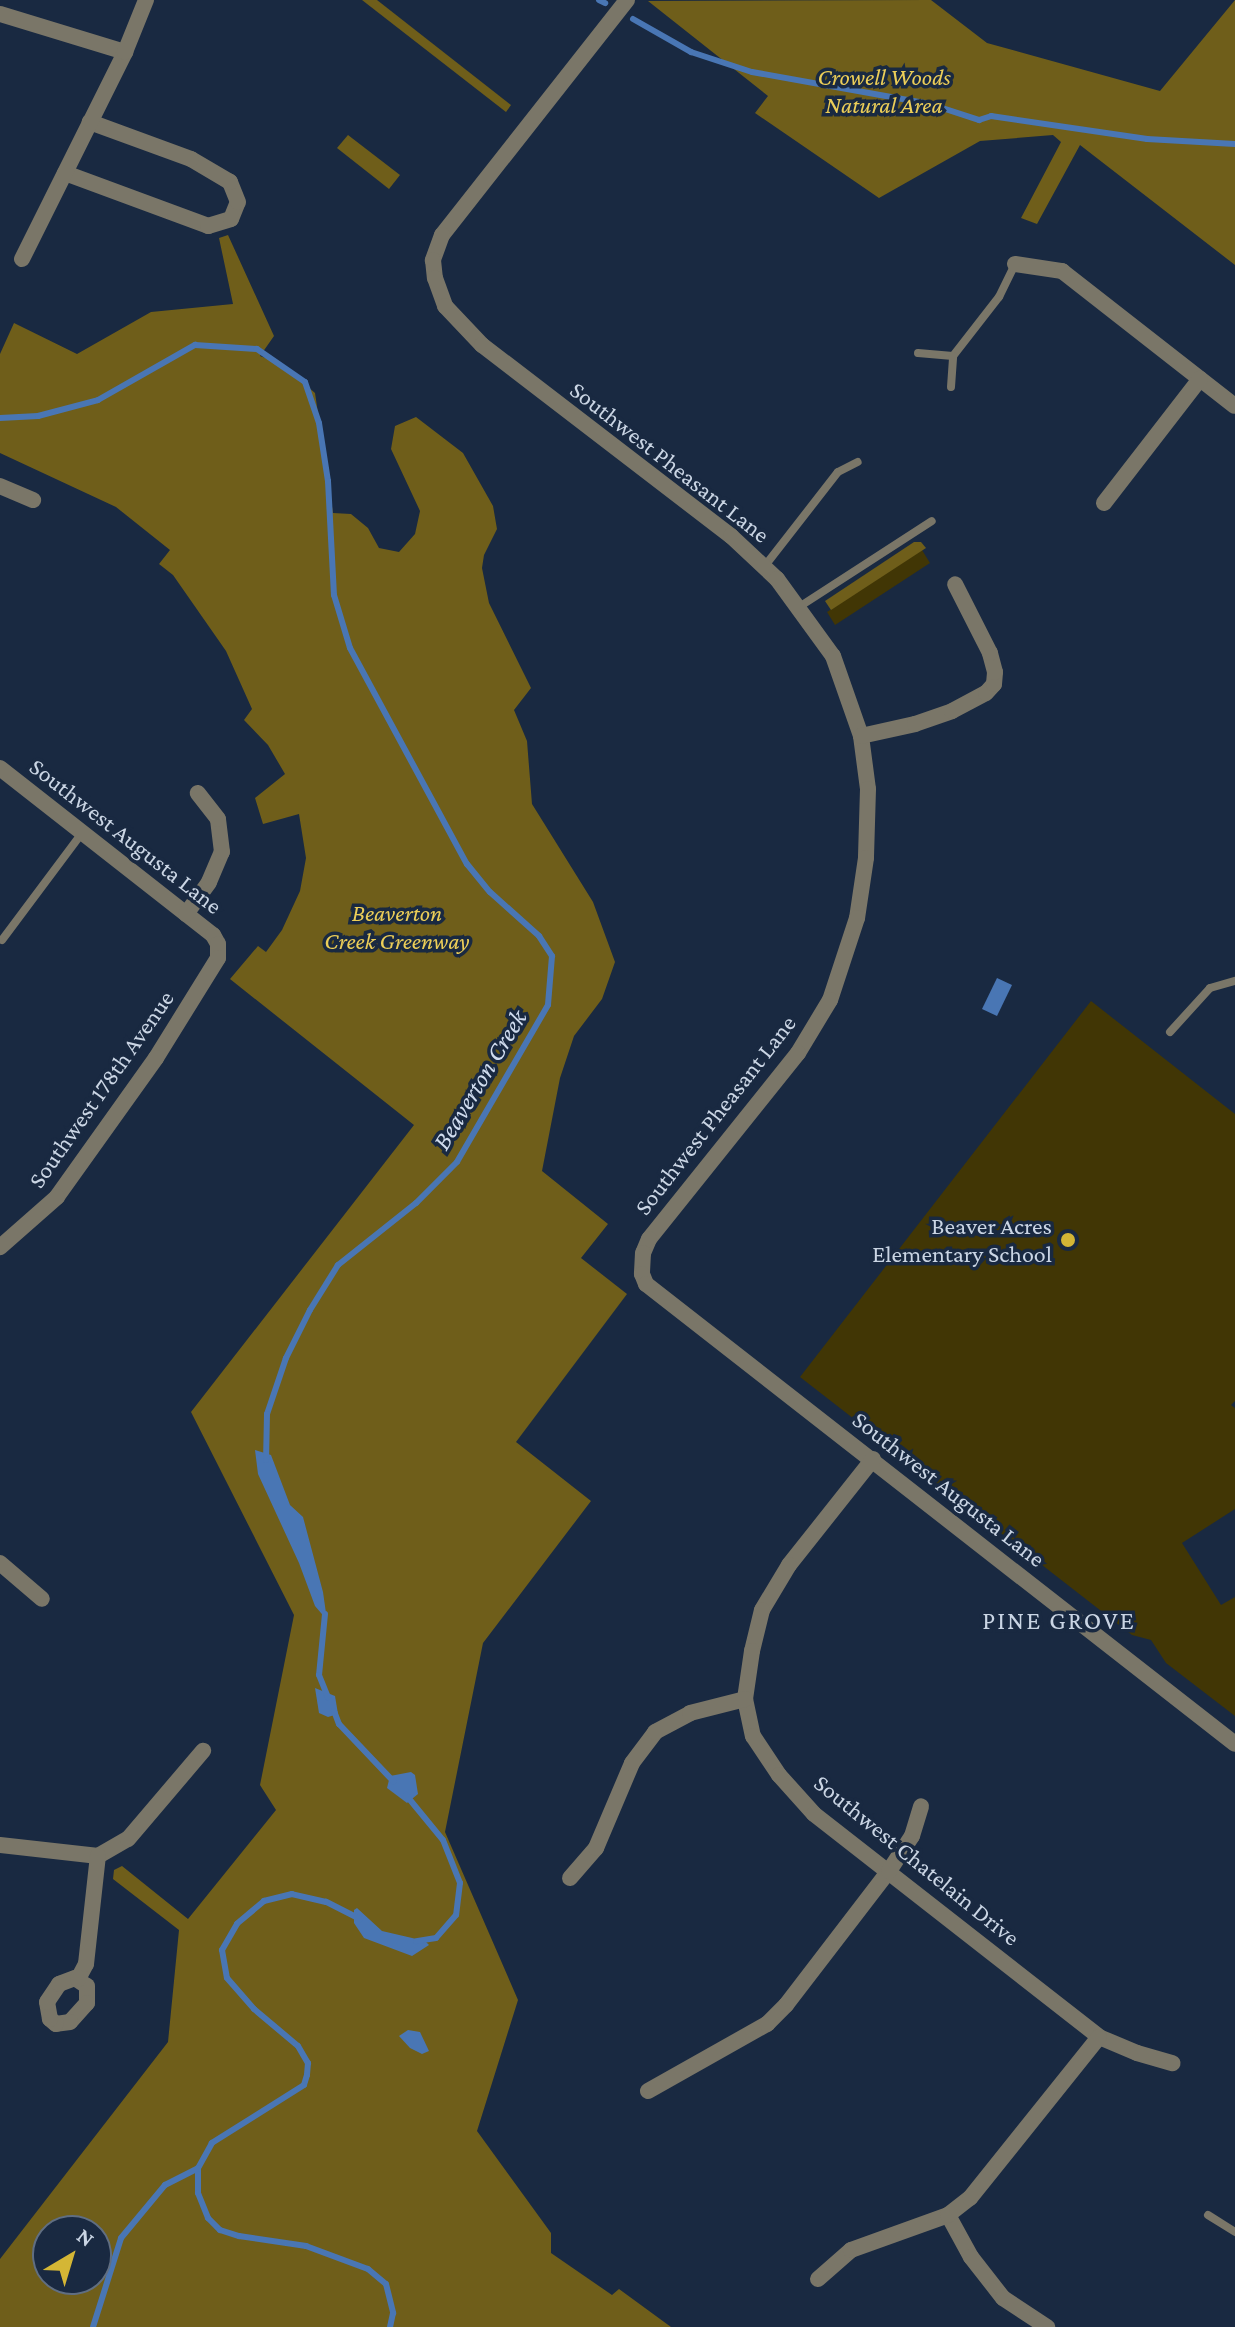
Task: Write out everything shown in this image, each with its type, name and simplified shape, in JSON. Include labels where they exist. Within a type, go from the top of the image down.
[{"type":"street","points":[[22,259],[125,52],[146,0]]},
{"type":"street","name":"Southwest Pheasant Lane","points":[[627,0],[442,235],[433,260],[435,278],[445,306],[482,345],[731,536],[799,607],[833,656],[861,736],[868,789],[866,858],[857,918],[830,1000],[798,1053],[649,1239],[641,1268]]},
{"type":"street","points":[[0,14],[125,52]]},
{"type":"street","points":[[65,173],[208,226],[231,219],[238,202],[230,182],[191,159],[90,122]]},
{"type":"street","points":[[1015,264],[1062,271],[1235,406]]},
{"type":"street","points":[[1104,503],[1200,379]]},
{"type":"street","points":[[0,486],[33,500]]},
{"type":"street","points":[[861,736],[915,724],[952,711],[986,693],[994,684],[990,653],[955,584]]},
{"type":"street","name":"Southwest Augusta Lane","points":[[0,768],[213,935],[218,944]]},
{"type":"street","points":[[186,914],[209,882],[222,852],[218,819],[198,793]]},
{"type":"street","name":"Southwest 178th Avenue","points":[[0,1247],[57,1197],[214,969],[218,944]]},
{"type":"street","name":"Southwest Augusta Lane","points":[[641,1268],[646,1284],[1235,1744]]},
{"type":"street","name":"Southwest Chatelain Drive","points":[[873,1459],[789,1565],[762,1610],[745,1699],[753,1736],[779,1775],[814,1814],[1099,2037],[1137,2053],[1173,2063]]},
{"type":"street","points":[[0,1563],[42,1599]]},
{"type":"street","points":[[570,1878],[596,1848],[632,1763],[655,1732],[690,1713],[745,1699]]},
{"type":"street","points":[[0,1845],[98,1856],[128,1839],[203,1751]]},
{"type":"street","points":[[648,2091],[767,2024],[786,2005],[889,1871],[912,1836],[921,1806]]},
{"type":"street","points":[[78,1979],[86,1964],[98,1856]]},
{"type":"street","points":[[818,2279],[851,2250],[948,2215],[970,2198],[1099,2037]]},
{"type":"street","points":[[948,2215],[971,2257],[997,2290],[1021,2312],[1047,2327]]},
{"type":"lane","points":[[951,387],[953,356],[999,297],[1015,264]]},
{"type":"lane","points":[[918,353],[953,356]]},
{"type":"lane","points":[[764,567],[838,472],[858,462]]},
{"type":"lane","points":[[799,607],[932,521]]},
{"type":"lane","points":[[2,940],[82,832]]},
{"type":"lane","points":[[1170,1032],[1210,988],[1235,981]]},
{"type":"lane","points":[[1208,2215],[1235,2232]]},
{"type":"shaded area","points":[[922,550],[930,563],[835,625],[827,612]]},
{"type":"shaded area","name":"Beaver Acres Elementary School","points":[[1091,1001],[1235,1114],[1235,1401],[1231,1405],[1235,1408],[1235,1509],[1182,1543],[1221,1605],[1235,1597],[1235,1716],[1166,1663],[1151,1640],[1132,1635],[800,1377]]},
{"type":"green space","points":[[362,0],[377,0],[511,105],[506,112]]},
{"type":"green space","name":"Crowell Woods Natural Area","points":[[931,0],[987,43],[1160,91],[1235,0],[1235,265],[1080,145],[1037,224],[1021,218],[1061,142],[1053,135],[980,141],[879,198],[755,113],[768,96],[648,1]]},
{"type":"green space","points":[[348,135],[400,175],[389,189],[337,148]]},
{"type":"green space","name":"Beaverton Creek Greenway","points":[[228,235],[274,336],[260,356],[282,364],[315,393],[333,513],[351,514],[368,528],[379,548],[399,552],[415,534],[420,511],[391,449],[395,426],[416,417],[463,453],[493,506],[497,529],[484,555],[482,568],[489,603],[531,688],[514,710],[527,741],[532,804],[593,902],[615,962],[602,999],[574,1036],[560,1078],[542,1171],[608,1224],[581,1258],[627,1294],[516,1442],[591,1501],[483,1643],[445,1832],[518,2000],[477,2131],[551,2233],[551,2253],[612,2295],[619,2289],[671,2327],[0,2327],[0,2259],[32,2218],[32,2295],[112,2295],[112,2215],[34,2215],[168,2042],[179,1930],[113,1879],[114,1870],[122,1866],[188,1919],[276,1810],[260,1785],[294,1615],[191,1412],[414,1125],[230,979],[258,946],[266,952],[282,930],[300,891],[306,858],[299,814],[263,824],[255,798],[285,774],[268,745],[244,720],[252,709],[226,651],[173,575],[159,564],[170,550],[116,507],[0,453],[0,354],[14,323],[77,354],[151,312],[233,304],[219,238]]},
{"type":"green space","points":[[914,542],[921,542],[926,548],[831,610],[825,601]]},
{"type":"water","points":[[997,978],[1012,985],[997,1016],[982,1009]]},
{"type":"water","points":[[255,1450],[271,1455],[290,1505],[303,1517],[323,1592],[327,1620],[315,1606],[258,1474]]},
{"type":"water","points":[[315,1688],[335,1696],[338,1714],[328,1717],[319,1713]]},
{"type":"water","points":[[411,1772],[415,1775],[418,1794],[407,1803],[387,1788],[390,1776]]},
{"type":"water","points":[[357,1908],[382,1931],[425,1941],[429,1945],[412,1956],[364,1938],[354,1923],[354,1910]]},
{"type":"water","points":[[408,2030],[420,2032],[429,2051],[422,2054],[410,2048],[399,2036]]},
{"type":"waterway","points":[[599,0],[605,3]]},
{"type":"waterway","points":[[633,19],[691,52],[752,72],[930,104],[979,120],[991,116],[1147,139],[1235,144]]},
{"type":"waterway","name":"Beaverton Creek","points":[[0,418],[38,416],[98,400],[195,345],[257,349],[305,382],[319,423],[328,481],[334,595],[350,648],[467,864],[490,892],[539,936],[552,956],[548,1005],[457,1162],[416,1203],[338,1265],[310,1310],[286,1358],[267,1414],[266,1460]]},
{"type":"waterway","name":"Beaverton Creek","points":[[325,1614],[319,1675],[328,1697]]},
{"type":"waterway","name":"Beaverton Creek","points":[[334,1711],[339,1724],[393,1781]]},
{"type":"waterway","name":"Beaverton Creek","points":[[406,1795],[443,1840],[460,1883],[456,1915],[436,1938],[416,1941]]},
{"type":"waterway","name":"Beaverton Creek","points":[[360,1919],[326,1902],[292,1894],[264,1901],[237,1924],[222,1950],[227,1978],[254,2009],[298,2046],[308,2063],[307,2075],[304,2085],[212,2143],[198,2168],[198,2193],[208,2218],[220,2230],[239,2236],[306,2246],[368,2269],[386,2284],[393,2313],[390,2327]]},
{"type":"waterway","points":[[93,2327],[121,2238],[165,2185],[198,2168]]},
{"type":"place","name":"Beaver Acres Elementary School","points":[[1068,1240]]},
{"type":"district","name":"PINE GROVE","points":[[1059,1621]]}]
